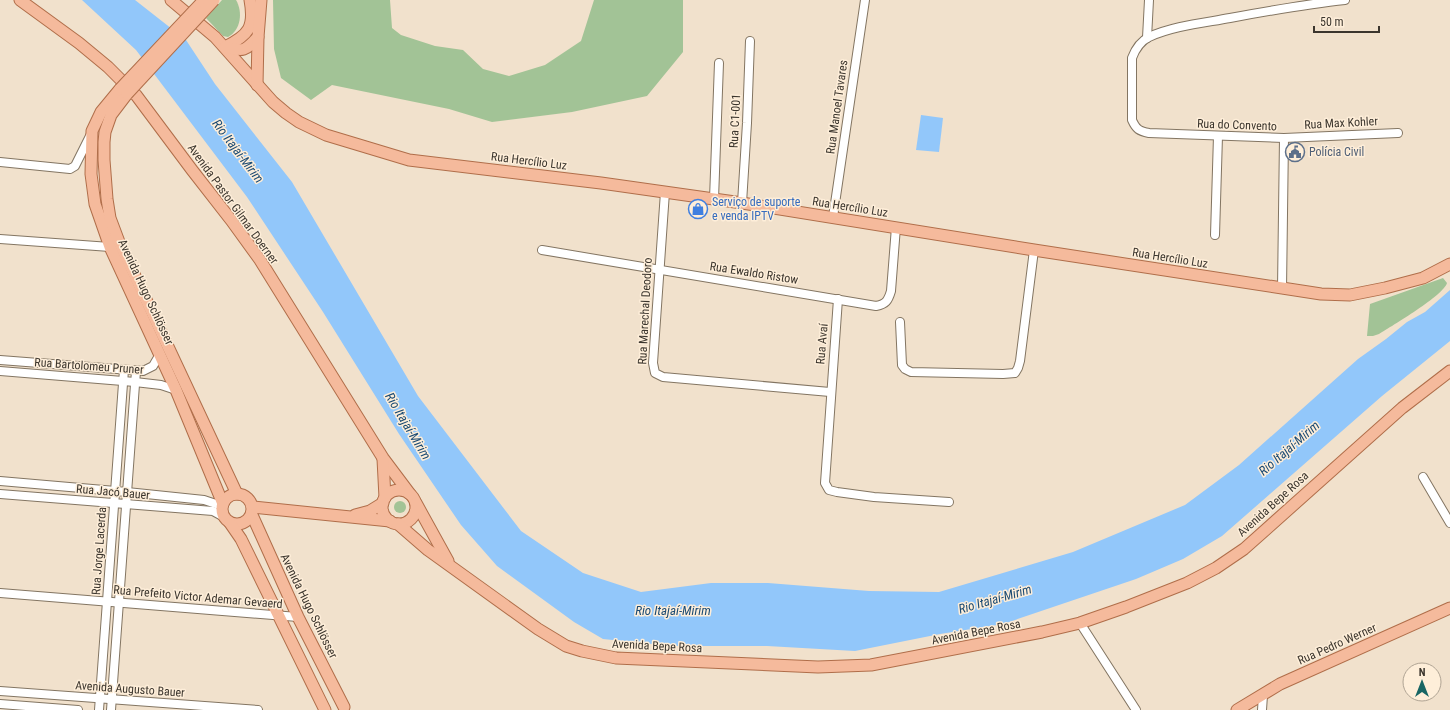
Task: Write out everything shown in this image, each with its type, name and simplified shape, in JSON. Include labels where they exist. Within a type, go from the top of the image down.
[{"type":"main road","name":"Avenida Pastor Gilmar Doerner","points":[[20,0],[79,43],[108,67],[136,94],[192,170],[232,220],[260,260],[383,458],[413,499]]},
{"type":"main road","name":"Rua Hercílio Luz","points":[[171,0],[225,47],[257,85],[286,113],[315,130],[399,157],[426,162],[742,202],[1282,289],[1335,294],[1362,293],[1423,278],[1450,264]]},
{"type":"main road","points":[[124,92],[204,0]]},
{"type":"main road","points":[[124,92],[214,0]]},
{"type":"main road","points":[[225,47],[242,38],[251,23],[252,12],[250,0]]},
{"type":"main road","points":[[257,85],[258,37],[261,0]]},
{"type":"main road","points":[[225,47],[241,51],[245,50],[258,37]]},
{"type":"main road","name":"Avenida Hugo Schlösser","points":[[124,92],[101,112],[92,131],[91,174],[95,204],[110,247],[176,390],[225,512],[241,539],[280,615],[325,710]]},
{"type":"main road","name":"Avenida Hugo Schlösser","points":[[124,92],[111,115],[105,132],[105,181],[110,218],[118,242],[237,494]]},
{"type":"main road","name":"Avenida Bepe Rosa","points":[[394,522],[428,550],[554,639],[582,651],[616,658],[803,666],[871,665],[918,657],[1080,623],[1187,583],[1232,558],[1402,408],[1435,381],[1450,371]]},
{"type":"main road","name":"Avenida Pastor Gilmar Doerner","points":[[383,458],[384,500]]},
{"type":"main road","points":[[252,511],[350,517],[402,524],[410,520],[415,512],[413,499],[400,490],[389,493],[384,500],[370,511],[350,517]]},
{"type":"main road","points":[[237,494],[245,496],[251,502],[252,511],[246,522],[243,524],[234,525],[225,512],[228,497],[237,494]]},
{"type":"main road","name":"Avenida Bepe Rosa","points":[[413,499],[451,565]]},
{"type":"main road","points":[[384,500],[384,513],[394,522]]},
{"type":"main road","name":"Avenida Hugo Schlösser","points":[[252,511],[298,617],[347,708]]},
{"type":"main road","name":"Rua Pedro Werner","points":[[1237,710],[1280,684],[1450,608]]},
{"type":"main road","points":[[331,710],[339,706],[347,708]]},
{"type":"street","name":"Rua Manoel Tavares","points":[[833,217],[865,0]]},
{"type":"street","points":[[1149,0],[1147,38],[1177,28],[1206,22],[1324,2],[1345,0]]},
{"type":"street","name":"Rua do Convento","points":[[1147,38],[1139,45],[1132,58],[1132,120],[1136,128],[1140,131],[1149,133],[1284,138],[1282,289]]},
{"type":"street","name":"Rua C1-001","points":[[742,202],[750,41]]},
{"type":"street","points":[[714,199],[720,64]]},
{"type":"street","points":[[0,162],[70,169],[75,166],[92,131]]},
{"type":"street","name":"Rua Max Kohler","points":[[1284,138],[1398,133]]},
{"type":"street","points":[[1215,235],[1218,136]]},
{"type":"street","name":"Rua Marechal Deodoro","points":[[665,192],[653,363],[655,373],[658,376],[830,392]]},
{"type":"street","name":"Rua Ewaldo Ristow","points":[[542,250],[876,306],[884,304],[888,300],[891,292],[896,227]]},
{"type":"street","points":[[0,239],[110,247]]},
{"type":"street","points":[[900,322],[902,365],[905,370],[911,372],[1015,373],[1020,361],[1034,250]]},
{"type":"street","name":"Rua Avaí","points":[[838,299],[830,392],[825,483],[829,490],[837,492],[874,497],[949,502]]},
{"type":"street","name":"Rua Bartolomeu Pruner","points":[[0,360],[143,371],[153,366],[160,354]]},
{"type":"street","points":[[36,374],[37,363]]},
{"type":"street","name":"Rua Jorge Lacerda","points":[[99,710],[124,370]]},
{"type":"street","name":"Rua Bartolomeu Pruner","points":[[0,371],[149,383],[176,390]]},
{"type":"street","name":"Rua Jorge Lacerda","points":[[111,710],[136,371]]},
{"type":"street","points":[[1423,478],[1450,522]]},
{"type":"street","points":[[1,494],[2,481]]},
{"type":"street","name":"Rua Jacó Bauer","points":[[2,481],[204,500],[225,512]]},
{"type":"street","name":"Rua Jacó Bauer","points":[[1,494],[225,512]]},
{"type":"street","name":"Rua Prefeito Victor Ademar Gevaerd","points":[[0,593],[298,617]]},
{"type":"street","points":[[1080,623],[1136,710]]},
{"type":"street","points":[[1,692],[1,704]]},
{"type":"street","name":"Avenida Augusto Bauer","points":[[1,692],[217,709],[258,710]]},
{"type":"street","points":[[28,694],[28,706]]},
{"type":"street","points":[[1262,710],[1263,695]]},
{"type":"street","name":"Avenida Augusto Bauer","points":[[1,704],[78,710]]},
{"type":"green space","points":[[222,0],[236,0],[240,10],[240,20],[236,30],[228,37],[223,36],[206,18]]},
{"type":"green space","points":[[273,0],[390,0],[392,28],[401,35],[435,46],[463,50],[483,69],[509,76],[545,65],[581,41],[594,0],[683,0],[683,52],[647,96],[572,112],[492,122],[449,109],[332,85],[311,100],[281,78],[274,49]]},
{"type":"green space","points":[[1443,278],[1447,283],[1444,288],[1428,302],[1379,334],[1367,336],[1370,304]]},
{"type":"green space","points":[[400,501],[404,503],[406,507],[404,511],[400,513],[396,511],[394,507],[396,503]]},
{"type":"water","name":"Rio Itajaí-Mirim","points":[[82,0],[135,0],[186,40],[215,84],[292,182],[418,396],[521,531],[583,573],[641,592],[711,583],[768,583],[869,591],[939,592],[1073,552],[1185,505],[1239,465],[1358,359],[1407,322],[1425,312],[1450,290],[1450,341],[1382,396],[1222,536],[1183,559],[1136,579],[1003,624],[940,634],[855,651],[767,646],[672,646],[603,639],[574,622],[497,566],[461,525],[399,434],[323,312],[247,197],[136,50]]},
{"type":"water","points":[[921,115],[943,118],[939,152],[916,150]]},
{"type":"place","name":"Polícia Civil","points":[[1295,152]]},
{"type":"place","name":"Serviço de suporte e venda IPTV","points":[[698,209]]}]
